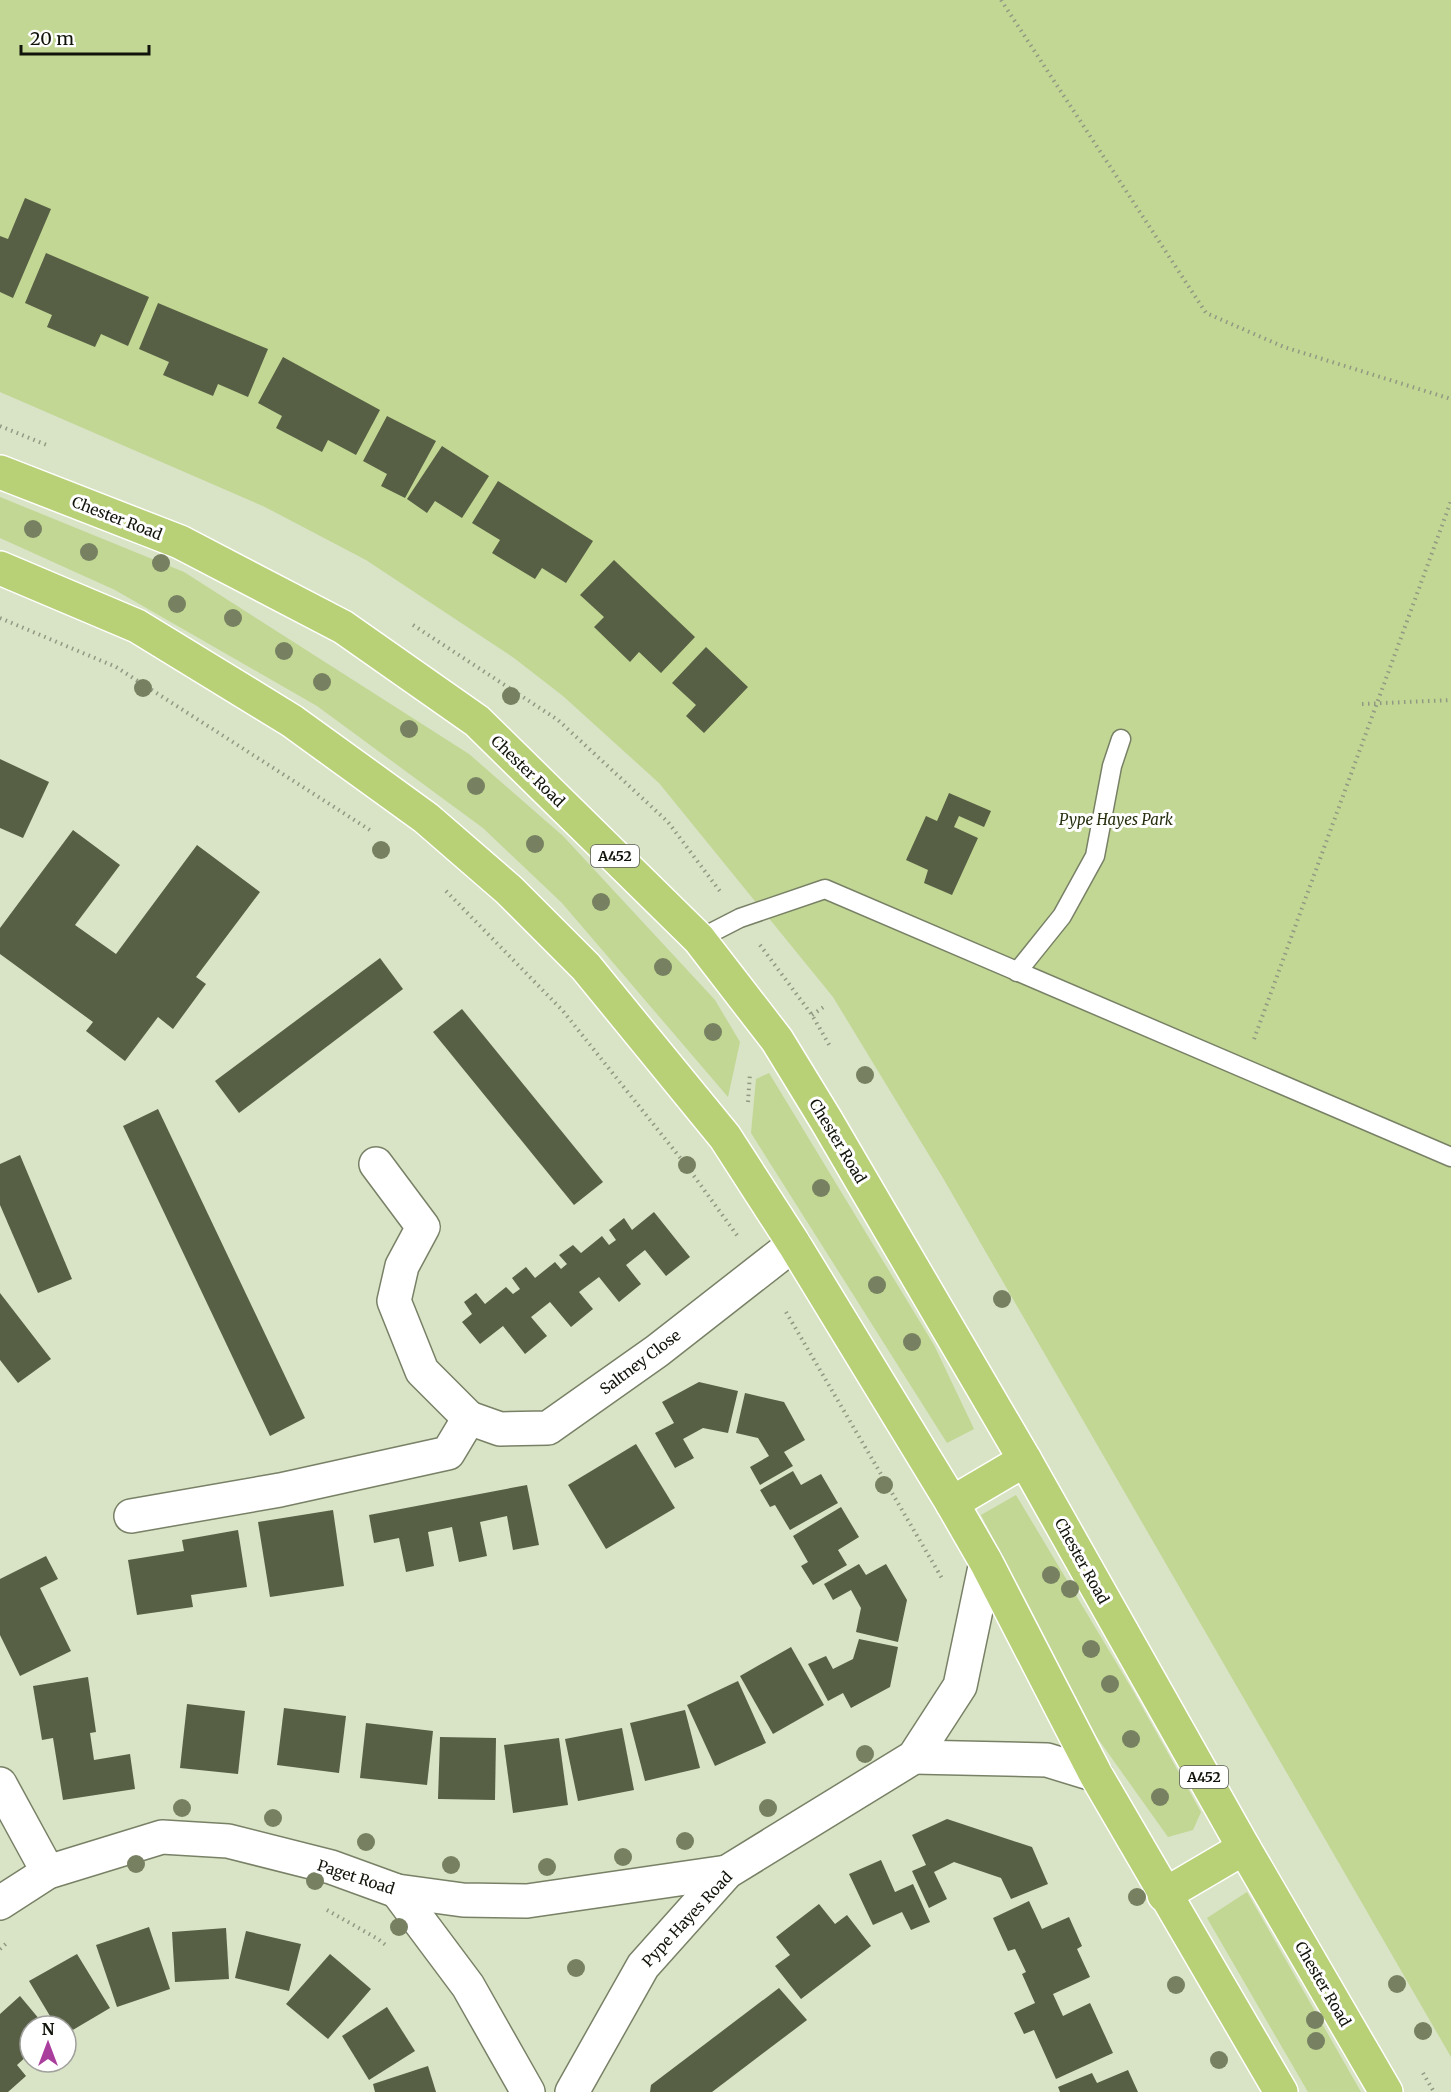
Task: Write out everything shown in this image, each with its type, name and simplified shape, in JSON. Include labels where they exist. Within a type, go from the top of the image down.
[{"type":"highway","name":"Chester Road","points":[[0,472],[180,542],[343,627],[477,721],[699,939],[777,1040],[1025,1460],[1244,1848],[1386,2092]]},
{"type":"highway","points":[[0,568],[137,626],[292,721],[426,818],[508,890],[586,967],[725,1137],[794,1244],[986,1562],[1096,1775],[1281,2092]]},
{"type":"highway","points":[[952,1503],[1025,1460]]},
{"type":"highway","points":[[1164,1895],[1244,1848]]},
{"type":"street","name":"Saltney Close","points":[[376,1164],[423,1227],[402,1266],[394,1301],[422,1371],[469,1418],[500,1429],[548,1428],[657,1351],[760,1267],[794,1244]]},
{"type":"street","points":[[131,1516],[280,1490],[448,1453],[469,1418]]},
{"type":"street","name":"Pype Hayes Road","points":[[572,2092],[643,1966],[727,1872],[914,1757],[960,1686],[986,1562]]},
{"type":"street","points":[[914,1757],[1047,1760],[1096,1775]]},
{"type":"street","points":[[0,1784],[48,1872]]},
{"type":"street","name":"Paget Road","points":[[0,1903],[48,1872],[162,1838],[228,1841],[331,1867],[397,1891],[463,1900],[527,1901],[727,1872]]},
{"type":"street","points":[[397,1891],[468,1986],[528,2092]]},
{"type":"lane","points":[[1017,972],[1062,916],[1095,856],[1112,766],[1120,739]]},
{"type":"lane","points":[[699,939],[740,918],[825,889],[1451,1157]]},
{"type":"path","points":[[1001,0],[1206,313],[1284,347],[1451,399]]},
{"type":"path","points":[[1242,1069],[1451,501]]},
{"type":"path","points":[[0,618],[116,667],[374,832]]},
{"type":"path","points":[[1362,704],[1451,700]]},
{"type":"path","points":[[439,883],[563,1011],[686,1165],[760,1267],[946,1587],[970,1634]]},
{"type":"path","points":[[740,918],[812,1015]]},
{"type":"path","points":[[686,1165],[746,1120],[751,1055],[777,1040],[825,1006]]},
{"type":"path","points":[[317,1905],[378,1939],[395,1954]]},
{"type":"path","points":[[0,1949],[15,1936]]},
{"type":"green space","name":"Pype Hayes Park","points":[[0,0],[1451,0],[1451,2057],[943,1178],[833,997],[659,783],[563,696],[514,658],[366,560],[265,507],[0,392]]},
{"type":"green space","points":[[0,497],[184,572],[469,754],[563,836],[715,1000],[740,1042],[728,1097],[562,903],[483,828],[317,706],[115,590],[0,538]]},
{"type":"green space","points":[[769,1073],[934,1345],[974,1429],[947,1443],[751,1133],[756,1079]]},
{"type":"green space","points":[[1016,1495],[1132,1689],[1201,1812],[1193,1830],[1168,1837],[1096,1736],[981,1515]]},
{"type":"green space","points":[[1247,1892],[1361,2092],[1308,2092],[1207,1918]]},
{"type":"building","points":[[25,198],[51,209],[13,298],[0,292],[0,236],[8,239]]},
{"type":"building","points":[[46,253],[149,297],[128,346],[101,334],[95,347],[47,327],[52,315],[25,303]]},
{"type":"building","points":[[158,303],[268,349],[248,397],[218,384],[213,396],[163,375],[169,362],[139,349]]},
{"type":"building","points":[[283,357],[380,410],[356,455],[328,440],[322,452],[276,428],[282,416],[258,403]]},
{"type":"building","points":[[387,416],[436,441],[405,498],[381,486],[387,474],[363,461]]},
{"type":"building","points":[[442,446],[489,476],[462,518],[435,501],[427,513],[407,499]]},
{"type":"building","points":[[498,481],[593,541],[566,583],[542,568],[535,579],[492,553],[500,540],[472,523]]},
{"type":"building","points":[[614,560],[695,637],[661,673],[639,652],[630,662],[594,627],[604,617],[580,595]]},
{"type":"building","points":[[706,647],[748,687],[704,733],[686,716],[696,705],[672,683]]},
{"type":"building","points":[[0,759],[49,782],[23,838],[0,828]]},
{"type":"building","points":[[949,793],[991,811],[984,827],[959,816],[954,827],[978,838],[952,895],[924,883],[928,870],[906,860],[926,816],[937,821]]},
{"type":"building","points":[[73,830],[120,865],[75,925],[116,954],[197,845],[260,892],[196,977],[206,984],[173,1029],[158,1017],[125,1061],[86,1031],[93,1022],[0,954],[0,928]]},
{"type":"building","points":[[380,958],[403,989],[239,1113],[215,1081]]},
{"type":"building","points":[[462,1009],[603,1182],[574,1205],[433,1032]]},
{"type":"building","points":[[158,1109],[305,1418],[270,1436],[123,1126]]},
{"type":"building","points":[[20,1155],[72,1279],[38,1293],[0,1205],[0,1164]]},
{"type":"building","points":[[654,1212],[690,1257],[666,1276],[645,1250],[626,1265],[641,1284],[619,1302],[599,1277],[579,1292],[593,1309],[571,1327],[550,1302],[531,1317],[547,1336],[525,1354],[503,1326],[480,1344],[462,1322],[472,1314],[464,1302],[476,1293],[485,1304],[506,1287],[513,1294],[520,1289],[512,1278],[526,1267],[535,1278],[555,1262],[561,1269],[567,1264],[559,1255],[573,1245],[581,1253],[602,1236],[609,1245],[616,1240],[609,1230],[624,1218],[632,1230]]},
{"type":"building","points":[[0,1293],[51,1359],[18,1383],[0,1360]]},
{"type":"building","points":[[699,1382],[738,1391],[728,1433],[703,1428],[683,1439],[694,1458],[675,1468],[655,1433],[674,1423],[662,1402]]},
{"type":"building","points":[[745,1393],[784,1402],[805,1440],[784,1452],[793,1466],[760,1485],[750,1467],[769,1456],[758,1438],[736,1433]]},
{"type":"building","points":[[636,1444],[675,1508],[606,1549],[568,1485]]},
{"type":"building","points":[[793,1471],[801,1485],[821,1474],[838,1503],[790,1530],[775,1505],[770,1507],[760,1490]]},
{"type":"building","points":[[527,1485],[539,1545],[513,1550],[507,1516],[480,1522],[487,1556],[459,1562],[452,1527],[428,1532],[434,1566],[406,1572],[399,1538],[374,1543],[369,1515]]},
{"type":"building","points":[[841,1507],[859,1537],[838,1550],[847,1565],[813,1585],[801,1566],[808,1562],[793,1536]]},
{"type":"building","points":[[333,1510],[344,1586],[270,1597],[258,1522]]},
{"type":"building","points":[[238,1530],[247,1587],[191,1595],[193,1607],[137,1615],[128,1560],[184,1551],[182,1540]]},
{"type":"building","points":[[46,1556],[58,1579],[40,1588],[71,1651],[20,1676],[0,1635],[0,1579]]},
{"type":"building","points":[[859,1564],[866,1575],[886,1564],[907,1600],[898,1642],[856,1632],[861,1608],[851,1590],[833,1600],[824,1584]]},
{"type":"building","points":[[859,1639],[898,1647],[890,1687],[851,1708],[843,1693],[828,1701],[808,1664],[826,1656],[833,1669],[853,1659]]},
{"type":"building","points":[[791,1647],[824,1705],[773,1734],[740,1676]]},
{"type":"building","points":[[88,1677],[96,1732],[90,1733],[94,1760],[130,1754],[135,1789],[63,1800],[53,1738],[42,1740],[33,1686]]},
{"type":"building","points":[[738,1681],[766,1743],[715,1766],[687,1705]]},
{"type":"building","points":[[187,1704],[245,1711],[238,1774],[180,1768]]},
{"type":"building","points":[[284,1708],[346,1716],[339,1773],[277,1765]]},
{"type":"building","points":[[685,1710],[700,1768],[645,1781],[630,1723]]},
{"type":"building","points":[[366,1723],[433,1731],[427,1785],[360,1778]]},
{"type":"building","points":[[622,1728],[634,1790],[578,1801],[565,1739]]},
{"type":"building","points":[[440,1737],[496,1738],[495,1800],[438,1799]]},
{"type":"building","points":[[559,1738],[568,1805],[513,1813],[504,1745]]},
{"type":"building","points":[[947,1819],[1032,1847],[1048,1884],[1011,1899],[1001,1878],[954,1862],[934,1872],[947,1899],[929,1908],[912,1871],[926,1865],[912,1835]]},
{"type":"building","points":[[881,1860],[895,1892],[913,1884],[930,1922],[911,1930],[902,1912],[873,1925],[849,1874]]},
{"type":"building","points":[[1029,1901],[1042,1929],[1069,1917],[1082,1946],[1077,1949],[1090,1977],[1053,1994],[1063,2016],[1090,2003],[1113,2053],[1056,2079],[1034,2030],[1024,2034],[1014,2013],[1035,2003],[1022,1974],[1026,1972],[1015,1949],[1008,1951],[993,1918]]},
{"type":"building","points":[[819,1904],[835,1924],[847,1915],[871,1946],[801,1999],[775,1966],[790,1955],[776,1937]]},
{"type":"building","points":[[149,1927],[170,1989],[117,2007],[96,1945]]},
{"type":"building","points":[[226,1928],[229,1979],[175,1982],[172,1932]]},
{"type":"building","points":[[246,1931],[301,1944],[289,1991],[235,1978]]},
{"type":"building","points":[[77,1954],[110,2008],[78,2027],[78,2014],[49,2014],[29,1981]]},
{"type":"building","points":[[330,1954],[371,1989],[328,2039],[286,2004]]},
{"type":"building","points":[[779,1988],[807,2020],[712,2092],[650,2092],[651,2085]]},
{"type":"building","points":[[20,1996],[35,2014],[18,2014],[18,2074],[26,2076],[8,2092],[0,2092],[0,2014]]},
{"type":"building","points":[[387,2007],[415,2051],[369,2080],[342,2036]]},
{"type":"building","points":[[428,2066],[436,2092],[375,2092],[373,2084]]},
{"type":"building","points":[[1128,2070],[1138,2092],[1060,2092],[1058,2087],[1092,2073],[1097,2083]]}]
